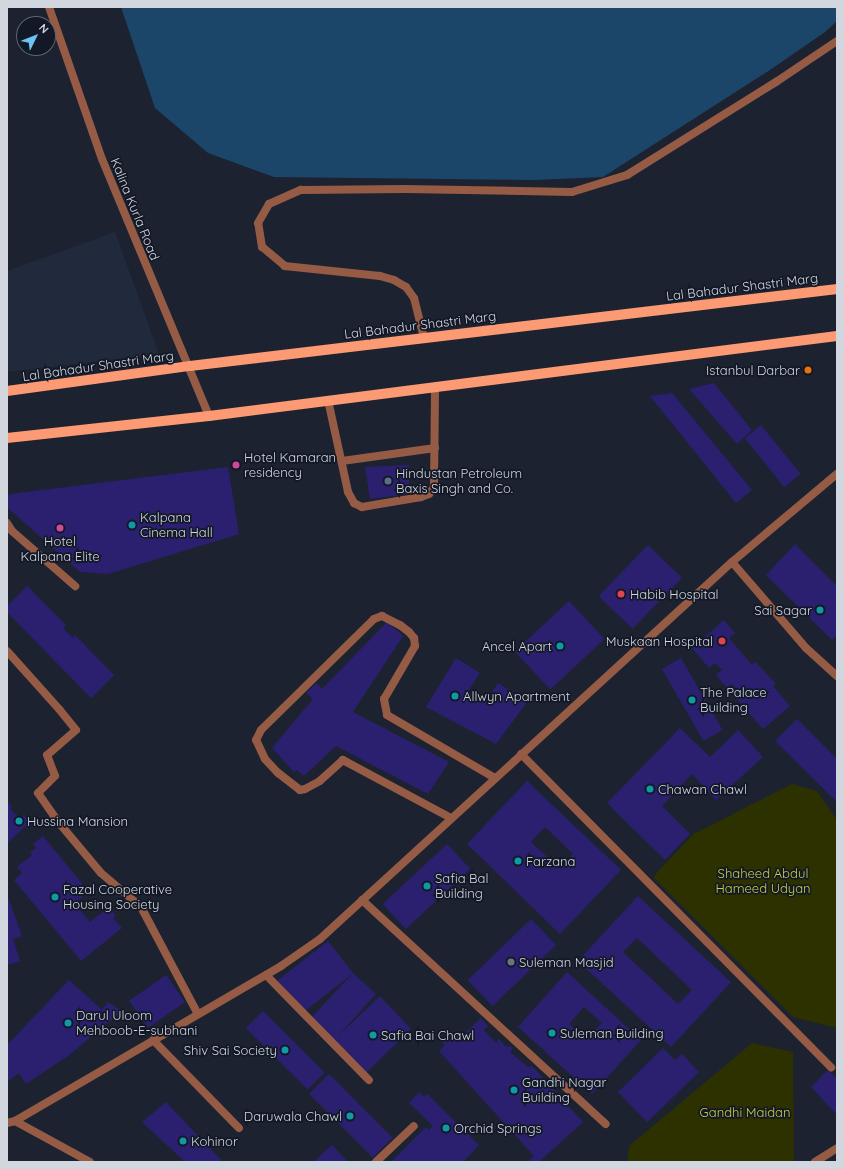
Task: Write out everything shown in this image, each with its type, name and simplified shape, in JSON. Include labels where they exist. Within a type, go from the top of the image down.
[{"type":"main road","name":"Lal Bahadur Shastri Marg","points":[[7,391],[190,366],[837,289]]},
{"type":"main road","points":[[7,438],[209,416],[837,336]]},
{"type":"street","name":"Kalina Kurla Road","points":[[49,7],[102,159],[190,366],[209,416]]},
{"type":"street","points":[[424,338],[414,298],[406,287],[394,280],[380,276],[285,266],[262,247],[258,223],[269,204],[302,190],[412,189],[572,192],[627,175],[776,82],[837,41]]},
{"type":"street","points":[[328,400],[348,492],[354,503],[362,507],[420,497],[429,494],[434,487],[435,387]]},
{"type":"street","points":[[342,461],[435,448]]},
{"type":"street","points":[[7,1131],[11,1122],[266,975],[320,939],[732,562],[837,474]]},
{"type":"street","points":[[7,523],[12,531],[75,586]]},
{"type":"street","points":[[732,562],[806,648],[837,676]]},
{"type":"street","points":[[451,818],[343,760],[320,781],[300,790],[278,773],[265,759],[256,740],[261,730],[374,618],[382,616],[400,625],[409,632],[414,638],[415,646],[384,699],[387,715],[495,778]]},
{"type":"street","points":[[7,651],[76,730],[47,755],[56,776],[38,793],[60,824],[101,872],[141,907],[198,1014]]},
{"type":"street","points":[[521,754],[831,1067]]},
{"type":"street","points":[[362,900],[606,1124]]},
{"type":"street","points":[[266,975],[369,1080]]},
{"type":"street","points":[[153,1040],[239,1128]]},
{"type":"street","points":[[11,1122],[90,1162]]},
{"type":"street","points":[[376,1162],[414,1126]]},
{"type":"street","points":[[815,1162],[837,1148]]},
{"type":"shaded area","points":[[115,232],[159,354],[7,372],[7,271]]},
{"type":"green space","name":"Shaheed Abdul Hameed Udyan","points":[[792,784],[817,791],[837,820],[837,1028],[793,1017],[653,877],[693,834]]},
{"type":"green space","name":"Gandhi Maidan","points":[[752,1043],[793,1052],[794,1162],[627,1162],[629,1146]]},
{"type":"water","points":[[121,7],[837,7],[837,21],[825,32],[770,70],[603,177],[535,180],[274,177],[208,153],[155,108]]},
{"type":"building","points":[[714,383],[752,430],[737,444],[689,389]]},
{"type":"building","points":[[672,393],[752,490],[736,503],[650,396]]},
{"type":"building","points":[[761,425],[801,474],[784,487],[745,438]]},
{"type":"building","name":"Hindustan Petroleum Baxis Singh and Co.","points":[[409,465],[409,494],[370,499],[365,467]]},
{"type":"building","name":"Kalpana Cinema Hall","points":[[228,467],[239,534],[108,574],[80,572],[7,506],[7,495],[18,493]]},
{"type":"building","name":"Sai Sagar","points":[[795,544],[837,586],[837,635],[832,640],[766,575]]},
{"type":"building","name":"Habib Hospital","points":[[648,545],[682,578],[632,629],[599,596]]},
{"type":"building","points":[[27,586],[66,625],[63,628],[73,638],[75,635],[114,675],[91,698],[7,612],[7,606]]},
{"type":"building","name":"Ancel Apart","points":[[569,601],[604,639],[550,689],[515,651]]},
{"type":"building","points":[[724,620],[735,633],[729,638],[752,665],[755,662],[776,684],[773,686],[790,706],[763,729],[734,696],[739,692],[732,684],[727,688],[716,675],[722,670],[715,663],[709,668],[692,648]]},
{"type":"building","points":[[387,622],[403,636],[353,712],[449,762],[428,794],[336,746],[304,776],[297,770],[294,772],[272,748],[313,699],[306,693],[317,683],[322,689]]},
{"type":"building","name":"Allwyn Apartment","points":[[456,658],[480,673],[468,691],[486,702],[498,683],[527,702],[496,744],[426,707]]},
{"type":"building","name":"The Palace Building","points":[[681,658],[722,730],[703,741],[662,669]]},
{"type":"building","points":[[797,719],[837,759],[837,798],[835,800],[775,741]]},
{"type":"building","name":"Chawan Chawl","points":[[680,728],[710,757],[738,730],[763,757],[716,800],[692,774],[662,806],[690,834],[665,860],[607,803]]},
{"type":"building","name":"Farzana","points":[[527,781],[621,870],[560,934],[467,844]],"holes":[[[545,827],[573,854],[559,868],[531,842]]]},
{"type":"building","name":"Hussina Mansion","points":[[7,801],[12,806],[10,809],[20,819],[24,815],[33,824],[27,829],[25,826],[7,844]]},
{"type":"building","name":"Fazal Cooperative Housing Society","points":[[43,836],[89,892],[74,903],[90,922],[109,907],[116,916],[113,918],[122,928],[81,961],[14,880],[22,873],[17,867],[32,855],[30,852],[36,848],[33,844]]},
{"type":"building","name":"Safia Bal Building","points":[[447,844],[470,869],[406,929],[383,904]]},
{"type":"building","points":[[7,894],[22,936],[13,939],[20,961],[7,965]]},
{"type":"building","points":[[638,896],[731,982],[671,1047],[578,961]],"holes":[[[637,938],[692,990],[678,1004],[623,952]]]},
{"type":"building","name":"Suleman Masjid","points":[[531,919],[556,945],[493,1006],[468,980]]},
{"type":"building","points":[[328,941],[353,973],[302,1013],[277,981]]},
{"type":"building","name":"Suleman Building","points":[[567,972],[641,1040],[592,1094],[518,1027]],"holes":[[[584,1007],[602,1023],[586,1040],[569,1024]]]},
{"type":"building","points":[[353,973],[376,994],[337,1037],[380,996],[411,1029],[366,1073],[310,1019]]},
{"type":"building","points":[[166,975],[185,1002],[148,1028],[129,1001]]},
{"type":"building","name":"Darul Uloom Mehboob-E-subhani","points":[[69,980],[102,1010],[108,1002],[122,1011],[68,1056],[26,1084],[19,1073],[7,1082],[7,1045]]},
{"type":"building","name":"Shiv Sai Society","points":[[263,1011],[325,1073],[308,1089],[246,1028]]},
{"type":"building","name":"Gandhi Nagar Building","points":[[481,1018],[488,1026],[484,1030],[496,1043],[499,1039],[506,1047],[510,1046],[513,1048],[510,1052],[528,1067],[532,1066],[583,1122],[539,1162],[528,1162],[534,1156],[439,1051],[445,1045],[441,1041],[449,1035],[454,1037],[460,1031],[464,1034]]},
{"type":"building","points":[[663,1048],[675,1060],[682,1054],[699,1072],[647,1122],[618,1092]]},
{"type":"building","points":[[828,1070],[837,1079],[837,1115],[811,1087]]},
{"type":"building","name":"Daruwala Chawl","points":[[329,1074],[393,1138],[373,1157],[309,1094]]},
{"type":"building","name":"Orchid Springs","points":[[419,1092],[424,1097],[427,1094],[479,1145],[463,1162],[391,1162],[426,1127],[429,1130],[433,1126],[409,1103]]},
{"type":"building","name":"Kohinor","points":[[166,1102],[221,1160],[220,1162],[185,1162],[142,1122]]},
{"type":"building","points":[[332,1145],[348,1162],[313,1162]]},
{"type":"place","name":"Istanbul Darbar","points":[[808,370]]},
{"type":"place","name":"Hotel Kamaran residency","points":[[236,465]]},
{"type":"place","name":"Hindustan Petroleum Baxis Singh and Co.","points":[[388,481]]},
{"type":"place","name":"Kalpana Cinema Hall","points":[[132,525]]},
{"type":"place","name":"Hotel Kalpana Elite","points":[[60,528]]},
{"type":"place","name":"Habib Hospital","points":[[621,594]]},
{"type":"place","name":"Sai Sagar","points":[[820,610]]},
{"type":"place","name":"Muskaan Hospital","points":[[722,641]]},
{"type":"place","name":"Ancel Apart","points":[[560,646]]},
{"type":"place","name":"Allwyn Apartment","points":[[455,696]]},
{"type":"place","name":"The Palace Building","points":[[692,700]]},
{"type":"place","name":"Chawan Chawl","points":[[650,789]]},
{"type":"place","name":"Hussina Mansion","points":[[19,821]]},
{"type":"place","name":"Farzana","points":[[518,861]]},
{"type":"place","name":"Safia Bal Building","points":[[427,886]]},
{"type":"place","name":"Fazal Cooperative Housing Society","points":[[55,897]]},
{"type":"place","name":"Suleman Masjid","points":[[511,962]]},
{"type":"place","name":"Darul Uloom Mehboob-E-subhani","points":[[68,1023]]},
{"type":"place","name":"Suleman Building","points":[[552,1033]]},
{"type":"place","name":"Safia Bai Chawl","points":[[373,1035]]},
{"type":"place","name":"Shiv Sai Society","points":[[285,1050]]},
{"type":"place","name":"Gandhi Nagar Building","points":[[514,1090]]},
{"type":"place","name":"Daruwala Chawl","points":[[350,1116]]},
{"type":"place","name":"Orchid Springs","points":[[446,1128]]},
{"type":"place","name":"Kohinor","points":[[183,1141]]}]
